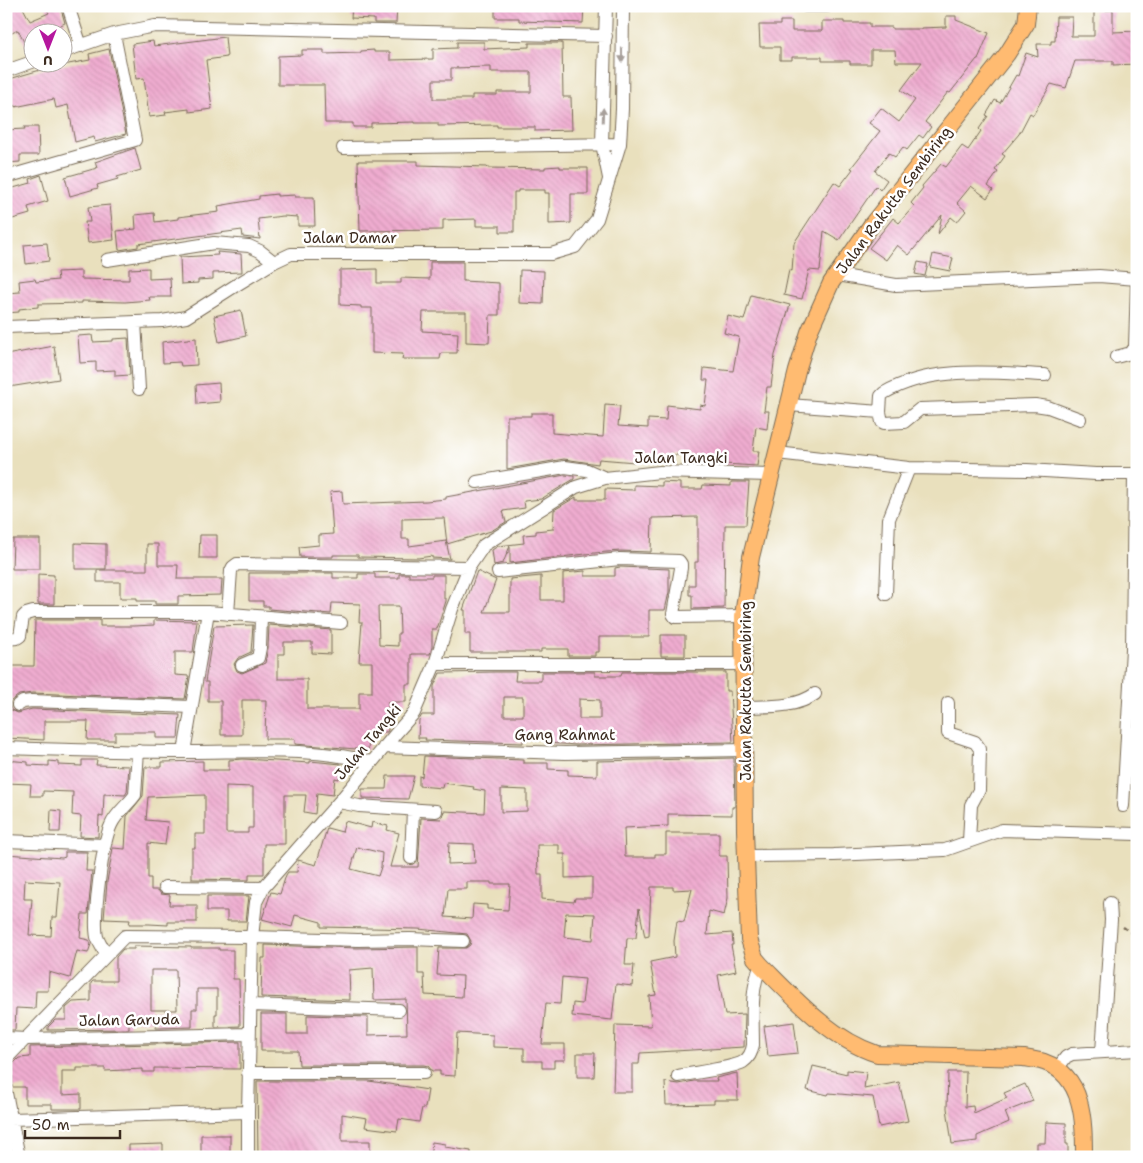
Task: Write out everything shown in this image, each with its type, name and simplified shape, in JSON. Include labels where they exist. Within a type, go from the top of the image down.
[{"type":"main road","name":"Jalan Rakutta Sembiring","points":[[1028,6],[1026,24],[1006,54],[872,224],[837,275],[822,302],[809,332],[751,557],[743,616],[745,664],[745,830],[749,939],[755,958],[761,966],[811,1015],[866,1050],[877,1054],[1024,1058],[1044,1062],[1057,1069],[1067,1078],[1076,1091],[1082,1110],[1084,1157]]},
{"type":"street","points":[[68,6],[81,46]]},
{"type":"street","name":"Jalan Damar","points":[[606,6],[602,144],[609,181]]},
{"type":"street","name":"Jalan Damar","points":[[6,328],[162,321],[186,317],[274,262],[292,254],[551,254],[575,247],[597,219],[620,144],[623,6]]},
{"type":"street","points":[[806,6],[827,6]]},
{"type":"street","points":[[72,49],[114,34],[155,26],[606,36]]},
{"type":"street","points":[[6,177],[135,140],[114,34]]},
{"type":"street","points":[[6,71],[22,65]]},
{"type":"street","points":[[343,148],[620,144]]},
{"type":"street","points":[[107,260],[214,243],[249,246],[260,251],[274,262]]},
{"type":"street","points":[[837,275],[896,285],[1099,276],[1137,281],[1134,350],[1116,357]]},
{"type":"street","points":[[135,322],[139,389]]},
{"type":"street","points":[[1045,375],[966,373],[921,378],[884,393],[881,396],[880,412],[882,422],[904,422],[920,408],[1042,406],[1080,419]]},
{"type":"street","points":[[789,405],[880,412]]},
{"type":"street","points":[[777,453],[909,468],[1135,474],[1132,649],[1123,806]]},
{"type":"street","points":[[477,482],[565,467],[587,470],[606,478]]},
{"type":"street","points":[[886,594],[889,519],[909,468]]},
{"type":"street","name":"Jalan Tangki","points":[[248,1157],[249,1030],[252,937],[256,902],[263,888],[414,713],[435,664],[452,609],[469,567],[484,546],[576,487],[606,478],[660,472],[772,475]]},
{"type":"street","points":[[498,572],[620,559],[679,561],[681,568],[673,614],[675,617],[743,616]]},
{"type":"street","points":[[228,614],[231,571],[233,566],[237,564],[469,567]]},
{"type":"street","points":[[184,752],[208,612]]},
{"type":"street","points":[[6,639],[17,638],[21,635],[23,617],[28,613],[208,612],[341,623]]},
{"type":"street","points":[[242,665],[258,658],[262,617]]},
{"type":"street","points":[[435,664],[745,664]]},
{"type":"street","points":[[745,708],[802,701],[815,694]]},
{"type":"street","points":[[18,705],[23,702],[32,701],[192,707]]},
{"type":"street","points":[[948,703],[948,733],[976,742],[980,749],[980,790],[971,805],[968,841]]},
{"type":"street","name":"Gang Rahmat","points":[[384,747],[565,753],[745,750]]},
{"type":"street","points":[[6,748],[184,752],[300,752],[349,757],[371,762]]},
{"type":"street","points":[[106,954],[98,939],[96,927],[97,900],[105,845],[112,822],[118,812],[135,795],[138,751]]},
{"type":"street","points":[[339,802],[349,805],[436,811]]},
{"type":"street","points":[[411,858],[412,810]]},
{"type":"street","points":[[747,856],[834,855],[945,850],[1002,830],[1137,834]]},
{"type":"street","points":[[6,841],[105,845]]},
{"type":"street","points":[[165,887],[263,888]]},
{"type":"street","points":[[1102,1052],[1111,920],[1110,903]]},
{"type":"street","points":[[6,1059],[106,954],[126,936],[463,941]]},
{"type":"street","points":[[678,1076],[738,1064],[748,1058],[752,1052],[753,1045],[754,988],[761,966]]},
{"type":"street","points":[[250,1005],[399,1010]]},
{"type":"street","name":"Jalan Garuda","points":[[6,1038],[249,1034],[249,1030]]},
{"type":"street","points":[[1057,1069],[1066,1057],[1072,1054],[1137,1050]]},
{"type":"street","points":[[248,1073],[424,1073]]},
{"type":"street","points":[[6,1093],[19,1157]]},
{"type":"street","points":[[11,1119],[248,1112]]},
{"type":"building","points":[[6,6],[22,6],[30,21],[49,13],[45,6],[60,6],[65,22],[22,22],[22,38],[18,30],[6,36]]},
{"type":"building","points":[[352,6],[397,6],[396,23],[374,23],[374,19],[351,18]]},
{"type":"building","points":[[495,6],[584,6],[583,23],[519,21],[519,18],[495,18]]},
{"type":"building","points":[[1113,10],[1113,32],[1137,31],[1137,64],[1113,65],[1113,61],[1075,61],[1066,88],[1051,84],[1033,115],[1030,113],[1019,134],[1002,154],[1005,156],[995,170],[998,172],[988,186],[993,190],[987,198],[971,186],[957,203],[966,211],[957,222],[951,217],[938,234],[942,215],[909,255],[897,245],[886,260],[869,248],[893,218],[899,223],[914,206],[911,203],[923,188],[922,186],[941,164],[946,167],[962,146],[968,150],[981,131],[979,129],[988,116],[986,115],[995,100],[1000,103],[1016,75],[1018,76],[1026,53],[1038,57],[1037,44],[1051,44],[1051,41],[1055,41],[1056,17],[1072,17],[1071,36],[1094,36],[1094,11]]},
{"type":"building","points":[[946,16],[956,16],[956,20],[989,33],[978,59],[950,93],[948,92],[925,122],[931,127],[923,138],[919,135],[907,150],[903,147],[895,157],[889,153],[875,171],[887,180],[880,190],[876,186],[839,240],[824,231],[820,271],[809,270],[802,299],[784,295],[789,270],[792,271],[794,243],[834,182],[840,186],[853,169],[851,168],[880,131],[869,123],[881,108],[899,122],[915,100],[901,90],[922,62],[896,62],[895,50],[871,50],[871,64],[850,64],[850,61],[822,61],[822,57],[792,57],[792,60],[780,60],[780,47],[760,47],[759,25],[780,25],[780,21],[792,21],[792,31],[822,31],[822,21],[844,21],[844,23],[870,23],[870,27],[921,29],[946,27]]},
{"type":"building","points":[[225,37],[227,57],[206,60],[212,109],[189,112],[189,109],[165,112],[166,115],[149,117],[144,78],[136,79],[132,44],[153,41],[154,46]]},
{"type":"building","points":[[457,42],[484,42],[484,49],[529,47],[529,43],[562,43],[563,97],[571,97],[572,130],[535,131],[535,127],[497,127],[497,125],[438,126],[438,123],[415,122],[371,123],[371,127],[353,127],[353,123],[325,123],[324,85],[278,85],[278,56],[302,55],[302,50],[324,50],[324,54],[361,53],[361,51],[374,50],[374,52],[390,52],[390,60],[433,59],[433,49],[457,48]],"holes":[[[491,67],[491,72],[531,72],[531,92],[497,92],[497,95],[472,95],[472,99],[433,99],[433,80],[451,80],[451,68]]]},
{"type":"building","points":[[109,49],[126,134],[95,142],[94,137],[75,142],[68,105],[56,108],[54,99],[6,107],[6,80],[33,72],[72,72],[72,63],[90,60],[89,54]]},
{"type":"building","points":[[24,127],[38,127],[39,155],[20,155],[20,162],[6,163],[6,130],[25,129]]},
{"type":"building","points":[[135,148],[141,170],[97,185],[98,188],[70,196],[65,177],[97,168],[95,162]]},
{"type":"building","points":[[358,161],[418,161],[418,165],[488,168],[545,169],[545,167],[560,166],[560,168],[588,168],[588,194],[571,194],[571,223],[549,224],[549,193],[545,193],[545,190],[518,190],[518,192],[514,192],[514,232],[500,232],[500,226],[476,226],[476,219],[443,220],[443,230],[360,231]]},
{"type":"building","points":[[41,175],[48,201],[28,207],[30,214],[9,220],[6,210],[6,190],[31,183],[30,179]]},
{"type":"building","points":[[277,194],[277,196],[314,197],[315,226],[298,226],[298,217],[283,216],[258,219],[260,239],[243,237],[242,230],[138,244],[138,247],[119,250],[117,231],[136,229],[135,215],[154,213],[155,222],[178,219],[178,217],[219,212],[218,206],[259,199],[259,196]]},
{"type":"building","points":[[110,205],[114,240],[88,243],[85,222],[90,222],[88,207]]},
{"type":"building","points":[[47,243],[49,261],[26,264],[24,245]]},
{"type":"building","points":[[217,252],[241,254],[242,272],[213,273],[213,279],[198,280],[198,283],[181,284],[180,257],[218,255]]},
{"type":"building","points":[[933,254],[953,258],[950,271],[930,267]]},
{"type":"building","points":[[430,262],[463,262],[463,281],[499,283],[499,315],[490,315],[489,343],[466,342],[466,312],[423,312],[422,331],[458,333],[457,353],[441,353],[440,359],[402,359],[403,354],[372,353],[372,308],[340,305],[340,270],[377,269],[377,283],[401,283],[401,278],[430,279]]},
{"type":"building","points":[[918,262],[928,264],[925,276],[915,274]]},
{"type":"building","points":[[149,268],[149,279],[170,278],[171,297],[149,297],[150,300],[125,302],[82,301],[82,303],[38,304],[38,307],[19,309],[19,312],[6,313],[6,293],[20,292],[19,281],[35,279],[36,282],[58,280],[57,272],[81,271],[81,279],[129,280],[129,269]]},
{"type":"building","points":[[520,270],[544,271],[543,304],[519,303]]},
{"type":"building","points":[[751,295],[790,305],[775,355],[771,387],[767,387],[764,411],[769,411],[767,429],[756,427],[753,451],[759,451],[757,466],[723,464],[724,458],[636,454],[635,462],[599,459],[598,464],[564,459],[507,469],[507,416],[531,416],[531,413],[552,413],[552,433],[603,437],[605,405],[620,406],[618,426],[648,428],[648,419],[666,420],[667,405],[700,409],[700,405],[705,406],[708,380],[703,380],[704,368],[733,371],[739,337],[724,333],[728,316],[744,320]]},
{"type":"building","points":[[241,310],[246,336],[219,342],[214,316]]},
{"type":"building","points":[[92,335],[93,342],[128,338],[130,375],[115,376],[115,370],[96,371],[96,362],[80,363],[78,336]]},
{"type":"building","points":[[196,338],[197,365],[181,366],[180,362],[163,363],[162,342]]},
{"type":"building","points":[[54,346],[59,379],[9,387],[6,355]]},
{"type":"building","points":[[219,383],[220,402],[197,404],[196,385]]},
{"type":"building","points":[[565,475],[574,476],[574,479],[541,499],[524,501],[525,508],[503,511],[506,522],[491,531],[447,544],[444,518],[402,519],[402,539],[409,539],[409,546],[446,541],[450,559],[432,558],[432,556],[418,558],[358,557],[358,555],[300,557],[299,547],[319,545],[319,535],[333,534],[330,492],[342,491],[343,504],[426,501],[446,499],[446,497]]},
{"type":"building","points":[[662,482],[680,483],[680,489],[702,489],[703,485],[731,486],[731,482],[749,482],[746,525],[725,525],[724,608],[692,609],[692,595],[689,595],[689,585],[695,585],[695,562],[698,562],[698,517],[652,518],[651,552],[620,551],[594,553],[510,563],[510,546],[503,563],[494,565],[492,550],[498,546],[524,543],[523,535],[536,534],[536,531],[553,529],[554,510],[576,497],[576,500],[605,500],[605,489],[634,490],[634,485],[662,486]]},
{"type":"building","points":[[200,535],[217,535],[217,558],[199,558]]},
{"type":"building","points":[[13,539],[40,539],[40,569],[12,569]]},
{"type":"building","points":[[75,543],[106,544],[106,569],[75,569]]},
{"type":"building","points":[[147,544],[158,544],[158,565],[178,565],[177,579],[222,579],[221,595],[178,596],[178,604],[155,604],[155,601],[137,601],[137,598],[120,598],[120,582],[97,582],[97,570],[147,570]]},
{"type":"building","points":[[615,568],[669,569],[669,592],[665,610],[649,610],[649,637],[599,637],[599,652],[595,652],[595,656],[568,656],[568,649],[541,649],[541,652],[470,652],[470,634],[465,634],[465,610],[463,610],[477,571],[496,580],[484,612],[510,612],[510,579],[541,576],[541,600],[563,600],[563,573],[585,571],[585,576],[615,576]]},
{"type":"building","points":[[249,573],[333,573],[333,578],[358,578],[358,574],[375,574],[375,578],[399,578],[399,574],[409,574],[409,577],[444,575],[444,599],[446,599],[437,629],[432,629],[430,654],[411,654],[411,684],[406,684],[406,702],[388,702],[388,730],[387,732],[370,731],[368,750],[295,744],[295,739],[265,739],[266,700],[242,700],[242,735],[221,735],[221,701],[208,701],[208,682],[205,682],[214,626],[253,625],[251,652],[238,658],[234,664],[237,671],[242,673],[265,663],[269,625],[331,630],[331,654],[312,653],[312,642],[284,642],[284,654],[278,654],[278,679],[307,679],[307,709],[359,709],[359,692],[372,692],[372,662],[359,662],[362,622],[359,622],[360,604],[332,603],[331,614],[269,609],[269,606],[263,606],[263,601],[249,601]],"holes":[[[378,606],[399,606],[400,633],[398,633],[398,646],[379,645]]]},
{"type":"building","points":[[38,574],[54,575],[54,604],[38,604]]},
{"type":"building","points":[[35,620],[100,620],[100,626],[154,625],[154,620],[197,621],[193,652],[175,652],[175,675],[189,676],[185,699],[32,693],[19,695],[11,701],[10,705],[11,710],[18,713],[32,709],[180,715],[178,738],[156,738],[156,732],[115,732],[115,740],[87,740],[88,721],[44,721],[44,740],[6,738],[6,666],[34,666]]},
{"type":"building","points":[[661,635],[685,635],[685,656],[661,656]]},
{"type":"building","points":[[516,672],[515,681],[541,681],[541,672],[595,672],[595,676],[621,676],[622,672],[726,672],[726,691],[730,691],[733,742],[577,745],[546,743],[546,739],[523,739],[523,743],[425,740],[426,738],[418,738],[419,720],[422,715],[434,715],[434,686],[440,673]],"holes":[[[504,697],[523,697],[523,716],[504,716]],[[579,699],[600,700],[600,719],[579,719]]]},
{"type":"building","points":[[424,756],[523,760],[523,763],[548,763],[548,769],[568,770],[568,775],[597,776],[597,761],[734,758],[735,807],[732,807],[732,815],[668,814],[668,826],[624,828],[625,857],[655,857],[655,854],[666,854],[666,833],[719,833],[719,856],[727,856],[728,898],[724,915],[709,911],[707,935],[732,933],[733,945],[731,945],[736,971],[718,975],[725,1015],[745,1014],[744,1047],[640,1053],[639,1064],[632,1064],[632,1092],[613,1092],[615,1025],[651,1026],[649,996],[656,995],[650,962],[675,957],[674,941],[677,921],[684,922],[692,889],[673,890],[673,887],[651,887],[649,936],[645,937],[639,908],[636,938],[627,938],[625,965],[634,965],[632,986],[616,984],[612,1020],[572,1016],[573,1003],[582,1004],[585,979],[562,977],[560,1004],[546,1003],[542,1044],[565,1044],[565,1060],[554,1060],[554,1068],[542,1068],[542,1061],[524,1061],[524,1048],[493,1047],[493,1035],[457,1033],[455,1076],[440,1075],[440,1071],[432,1071],[428,1066],[424,1065],[299,1065],[298,1051],[261,1051],[261,1014],[287,1014],[287,1034],[307,1034],[307,1015],[368,1017],[368,1035],[407,1034],[406,999],[374,1000],[373,968],[349,970],[350,1000],[261,997],[262,958],[265,958],[265,945],[358,948],[418,947],[418,974],[424,974],[425,995],[462,997],[463,976],[437,975],[439,948],[466,948],[470,945],[471,941],[467,934],[418,929],[321,927],[321,922],[295,915],[292,927],[262,919],[271,892],[280,894],[288,872],[297,872],[298,860],[316,865],[327,828],[342,832],[345,821],[371,828],[372,822],[388,826],[387,830],[399,833],[390,867],[418,867],[421,818],[441,819],[444,811],[484,813],[485,791],[473,789],[474,787],[443,783],[442,788],[419,786],[419,776],[422,777]],"holes":[[[501,789],[527,790],[527,811],[501,812]],[[449,843],[474,844],[475,863],[448,864]],[[537,845],[559,845],[559,854],[565,854],[565,878],[592,877],[592,898],[575,898],[574,902],[542,899],[542,874],[538,874]],[[357,847],[382,853],[378,876],[351,869]],[[467,882],[510,884],[508,910],[487,909],[487,905],[473,904],[472,919],[445,917],[448,889],[467,889]],[[566,913],[595,914],[593,940],[564,937]]]},
{"type":"building","points":[[243,759],[310,763],[310,761],[341,764],[339,779],[335,778],[333,795],[317,793],[315,814],[304,812],[306,795],[285,795],[285,844],[264,844],[264,874],[249,874],[249,880],[192,879],[192,848],[195,848],[195,834],[205,834],[205,795],[148,797],[146,820],[168,822],[165,845],[148,843],[148,878],[151,878],[151,890],[158,890],[161,894],[170,895],[169,905],[197,905],[197,922],[168,922],[168,925],[129,924],[130,920],[104,919],[107,882],[113,848],[125,849],[127,816],[143,796],[145,767],[162,767],[162,762],[203,761],[203,770],[229,770],[229,760]],"holes":[[[226,786],[253,787],[253,828],[248,828],[248,833],[226,833]]]},
{"type":"building","points":[[6,760],[28,762],[28,765],[49,766],[49,761],[58,762],[58,765],[82,766],[82,760],[97,760],[96,765],[129,766],[127,792],[125,795],[104,794],[103,817],[99,816],[98,837],[80,836],[81,816],[72,815],[73,792],[43,791],[43,796],[30,796],[31,784],[6,783]]},
{"type":"building","points":[[387,776],[414,776],[408,799],[362,798],[362,789],[386,789]]},
{"type":"building","points":[[51,810],[61,811],[60,832],[50,832]]},
{"type":"building","points":[[65,852],[87,852],[86,871],[92,871],[88,914],[82,914],[80,938],[89,940],[91,944],[88,953],[77,951],[70,978],[49,972],[48,991],[36,991],[35,1009],[16,1008],[15,1030],[6,1030],[6,854],[65,857]],"holes":[[[25,880],[60,882],[57,917],[52,917],[51,936],[29,935],[32,899],[24,899]]]},
{"type":"building","points":[[207,896],[249,896],[246,921],[227,921],[227,911],[207,911]]},
{"type":"building","points":[[134,946],[233,950],[233,979],[239,979],[240,1026],[215,1027],[217,989],[197,989],[197,1009],[192,1009],[192,1027],[156,1028],[156,1021],[129,1021],[129,1029],[48,1030],[48,1027],[55,1020],[66,1020],[66,1008],[73,1002],[91,1001],[91,983],[93,981],[116,981],[116,957],[123,949],[134,949]],"holes":[[[151,970],[176,970],[177,1010],[151,1010]]]},
{"type":"building","points":[[794,1022],[798,1053],[768,1056],[764,1026]]},
{"type":"building","points":[[240,1042],[240,1069],[154,1068],[154,1072],[143,1072],[143,1069],[105,1071],[105,1068],[77,1068],[77,1071],[62,1071],[62,1095],[81,1094],[81,1109],[52,1109],[52,1104],[25,1104],[25,1087],[12,1087],[13,1064],[19,1058],[30,1057],[30,1047]]},
{"type":"building","points":[[577,1053],[595,1053],[594,1077],[577,1077]]},
{"type":"building","points":[[813,1066],[847,1074],[847,1070],[866,1072],[864,1089],[899,1082],[908,1121],[879,1127],[873,1097],[829,1093],[828,1095],[807,1090]]},
{"type":"building","points":[[948,1072],[966,1072],[965,1107],[973,1106],[974,1113],[1007,1098],[1004,1093],[1025,1084],[1033,1101],[1005,1112],[1009,1122],[977,1136],[977,1141],[952,1144],[947,1108]]},
{"type":"building","points":[[737,1073],[738,1100],[714,1100],[714,1104],[666,1105],[665,1082],[679,1084],[694,1081],[717,1081],[716,1078]]},
{"type":"building","points":[[257,1081],[369,1081],[428,1090],[425,1108],[422,1108],[419,1122],[399,1119],[397,1131],[365,1127],[367,1118],[342,1114],[342,1141],[370,1141],[370,1157],[258,1157]]},
{"type":"building","points":[[1046,1122],[1066,1123],[1068,1157],[1037,1157],[1037,1143],[1045,1143]]},
{"type":"building","points":[[201,1135],[230,1135],[230,1153],[201,1153]]},
{"type":"building","points":[[432,1142],[445,1144],[445,1147],[471,1151],[471,1157],[430,1157]]},
{"type":"building","points":[[163,1144],[163,1157],[129,1157],[129,1145]]}]
